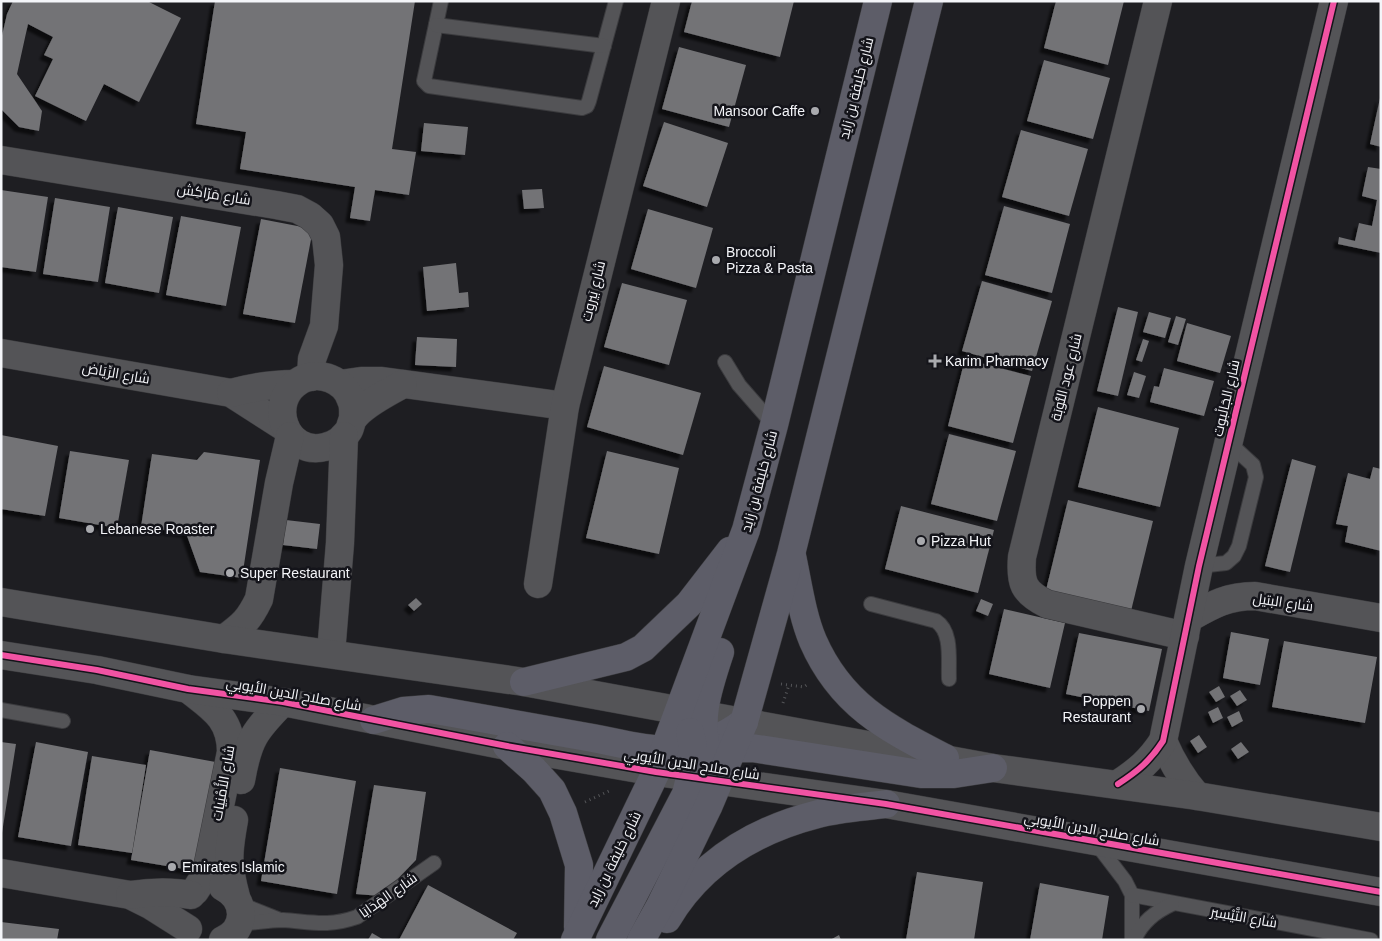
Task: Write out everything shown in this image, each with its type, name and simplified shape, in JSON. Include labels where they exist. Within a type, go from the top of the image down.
[{"type":"main road","name":"شارع خليفة بن زايد","points":[[577,937],[661,761],[691,713],[763,467],[878,1]]},
{"type":"main road","points":[[641,940],[660,906],[720,782],[744,722],[791,554],[929,1]]},
{"type":"main road","points":[[720,782],[712,767],[697,755],[688,728],[691,713],[706,694],[762,523],[768,490],[763,467]]},
{"type":"main road","points":[[524,682],[626,657],[643,648],[690,604],[746,530]]},
{"type":"main road","points":[[791,554],[813,641],[828,668],[844,690],[865,711],[890,729],[945,758]]},
{"type":"main road","points":[[374,720],[403,711],[430,709],[628,744],[661,761],[734,748],[752,748],[921,774],[954,774],[993,768]]},
{"type":"main road","points":[[610,940],[679,810],[697,755],[744,722]]},
{"type":"main road","points":[[507,746],[534,770],[552,790],[563,813],[579,865],[577,937]]},
{"type":"main road","points":[[655,940],[672,911],[699,877],[721,857],[752,839],[820,813],[886,804]]},
{"type":"street","name":"شارع بَيروت","points":[[538,584],[565,406],[666,1]]},
{"type":"street","name":"شارع عود التُّوبَة","points":[[1158,1],[1025,548],[1021,575],[1024,586],[1033,597],[1047,604],[1187,627]]},
{"type":"street","name":"شارع الجَالْبوت","points":[[1118,784],[1136,773],[1151,759],[1163,741],[1199,566],[1334,1]]},
{"type":"street","name":"شارع مَرّاكِش","points":[[1,160],[297,209],[310,216],[320,225],[326,237],[329,265],[324,326],[330,360],[319,381]]},
{"type":"street","name":"شارع الرِّيَاض","points":[[1,353],[231,393],[259,386],[319,381],[382,381],[565,406]]},
{"type":"street","points":[[224,639],[244,624],[259,599],[287,431],[282,408],[284,399],[319,381],[347,391],[351,400],[331,654]]},
{"type":"street","points":[[287,431],[300,444],[311,448],[323,448],[335,444],[368,405],[403,384]]},
{"type":"street","name":"شارع الرِّيَاض","points":[[231,393],[287,431]]},
{"type":"street","name":"شارع البتيل","points":[[1187,627],[1224,600],[1238,596],[1255,596],[1381,618]]},
{"type":"street","points":[[1,602],[224,639],[524,682],[993,768],[1197,796],[1381,827]]},
{"type":"street","name":"شارع صلاح الدين الأيوبي","points":[[1,655],[96,670],[188,689],[283,702],[507,746],[661,761]]},
{"type":"street","name":"شارع الأُمْنِيات","points":[[188,689],[216,711],[224,720],[231,741],[231,752],[206,874],[186,902],[184,911],[185,921],[194,936]]},
{"type":"street","name":"شارع الأُمْنِيات","points":[[232,924],[229,851],[246,754],[254,734],[283,702]]},
{"type":"street","points":[[1163,741],[1180,774],[1197,796]]},
{"type":"street","name":"شارع صلاح الدين الأيوبي","points":[[720,782],[886,804],[1381,892]]},
{"type":"street","points":[[1,873],[130,895],[170,916],[194,936]]},
{"type":"street","points":[[130,895],[170,891],[193,893],[209,885],[217,885],[231,892],[232,924]]},
{"type":"lane","points":[[441,1],[424,81],[425,84],[577,108],[587,106],[616,1]]},
{"type":"lane","points":[[436,25],[604,46]]},
{"type":"lane","points":[[725,362],[739,385],[774,425]]},
{"type":"lane","points":[[871,604],[936,621],[942,625],[946,632],[949,679]]},
{"type":"lane","points":[[1,710],[63,720]]},
{"type":"lane","points":[[1096,842],[1125,881],[1132,895],[1133,940]]},
{"type":"lane","name":"شارع الهَدَايَا","points":[[232,924],[281,920],[328,924],[343,922],[357,917],[434,863]]},
{"type":"lane","name":"شارع التَّيْسِير","points":[[1132,895],[1362,939]]},
{"type":"lane","points":[[1133,940],[1152,914],[1172,904]]},
{"type":"lane","name":"شارع الهَدَايَا","points":[[232,924],[281,920]]},
{"type":"building","points":[[13,1],[147,1],[181,18],[139,102],[104,84],[86,121],[35,96],[53,59],[44,55],[53,37],[28,24],[17,74],[42,111],[39,131],[19,127],[1,109],[1,40],[7,14]]},
{"type":"building","points":[[215,1],[415,1],[392,149],[416,152],[409,195],[375,190],[370,221],[350,218],[355,187],[240,169],[246,132],[196,124]]},
{"type":"building","points":[[692,1],[794,1],[780,57],[684,32]]},
{"type":"building","points":[[1056,1],[1124,1],[1108,65],[1044,48]]},
{"type":"building","points":[[679,47],[746,65],[729,127],[662,109]]},
{"type":"building","points":[[1044,60],[1110,78],[1093,139],[1027,121]]},
{"type":"building","points":[[1381,98],[1381,147],[1370,144]]},
{"type":"building","points":[[664,122],[728,143],[707,207],[643,186]]},
{"type":"building","points":[[424,123],[468,127],[465,155],[421,151]]},
{"type":"building","points":[[1021,130],[1088,149],[1069,216],[1002,197]]},
{"type":"building","points":[[1368,167],[1381,169],[1381,253],[1338,244],[1339,237],[1355,241],[1359,223],[1372,226],[1377,200],[1362,196]]},
{"type":"building","points":[[542,189],[544,208],[524,209],[522,190]]},
{"type":"building","points":[[1,190],[48,197],[36,272],[1,267]]},
{"type":"building","points":[[55,198],[110,207],[98,282],[43,274]]},
{"type":"building","points":[[1004,206],[1070,224],[1052,293],[985,275]]},
{"type":"building","points":[[118,207],[173,217],[159,293],[105,283]]},
{"type":"building","points":[[648,209],[713,228],[696,288],[631,269]]},
{"type":"building","points":[[181,216],[241,227],[226,306],[166,295]]},
{"type":"building","points":[[261,219],[313,229],[295,323],[243,314]]},
{"type":"building","points":[[456,263],[459,293],[468,292],[469,307],[427,311],[423,267]]},
{"type":"building","points":[[982,281],[1052,301],[1032,371],[962,351]]},
{"type":"building","points":[[622,283],[687,300],[669,365],[604,347]]},
{"type":"building","points":[[1118,307],[1138,312],[1118,396],[1097,391]]},
{"type":"building","points":[[1149,312],[1171,318],[1165,338],[1143,332]]},
{"type":"building","points":[[1176,316],[1186,319],[1178,345],[1168,342]]},
{"type":"building","points":[[1187,323],[1231,336],[1220,373],[1177,361]]},
{"type":"building","points":[[417,337],[457,339],[456,367],[415,365]]},
{"type":"building","points":[[1143,339],[1149,341],[1142,362],[1136,360]]},
{"type":"building","points":[[965,359],[1031,376],[1013,443],[948,426]]},
{"type":"building","points":[[604,366],[701,393],[683,455],[587,427]]},
{"type":"building","points":[[1164,368],[1214,381],[1204,416],[1150,402],[1154,386],[1159,387]]},
{"type":"building","points":[[1134,372],[1146,376],[1139,398],[1127,395]]},
{"type":"building","points":[[1098,407],[1179,428],[1160,507],[1078,487]]},
{"type":"building","points":[[949,434],[1016,451],[997,521],[931,504]]},
{"type":"building","points":[[1,435],[58,446],[45,516],[1,509]]},
{"type":"building","points":[[70,451],[129,460],[117,528],[59,518]]},
{"type":"building","points":[[607,451],[679,468],[659,554],[586,538]]},
{"type":"building","points":[[204,452],[260,460],[242,578],[200,572],[186,533],[141,527],[152,454],[197,460]]},
{"type":"building","points":[[1292,459],[1316,466],[1290,572],[1265,566]]},
{"type":"building","points":[[1373,467],[1381,469],[1381,551],[1345,542],[1348,526],[1336,524],[1348,473],[1370,479]]},
{"type":"building","points":[[1068,500],[1153,521],[1131,611],[1046,590]]},
{"type":"building","points":[[901,506],[994,530],[978,593],[885,569]]},
{"type":"building","points":[[286,520],[320,524],[317,549],[283,545]]},
{"type":"building","points":[[416,598],[422,604],[414,611],[408,605]]},
{"type":"building","points":[[981,599],[993,604],[988,616],[976,611]]},
{"type":"building","points":[[1004,609],[1065,623],[1050,688],[989,674]]},
{"type":"building","points":[[1231,632],[1269,639],[1260,685],[1223,678]]},
{"type":"building","points":[[1079,633],[1162,649],[1149,711],[1066,694]]},
{"type":"building","points":[[1284,641],[1377,657],[1365,723],[1272,707]]},
{"type":"building","points":[[1219,686],[1225,697],[1216,702],[1209,692]]},
{"type":"building","points":[[1240,690],[1247,700],[1237,706],[1230,696]]},
{"type":"building","points":[[1218,707],[1223,718],[1213,723],[1208,712]]},
{"type":"building","points":[[1239,711],[1243,721],[1232,727],[1227,717]]},
{"type":"building","points":[[1199,735],[1207,747],[1198,753],[1190,741]]},
{"type":"building","points":[[1,742],[16,744],[2,833],[1,833]]},
{"type":"building","points":[[36,742],[88,752],[71,846],[18,837]]},
{"type":"building","points":[[1241,742],[1249,752],[1238,759],[1231,749]]},
{"type":"building","points":[[150,750],[221,763],[202,872],[131,860]]},
{"type":"building","points":[[92,756],[146,765],[132,853],[78,845]]},
{"type":"building","points":[[280,768],[356,781],[337,894],[261,881]]},
{"type":"building","points":[[374,785],[426,792],[416,860],[381,896],[356,894]]},
{"type":"building","points":[[917,872],[983,882],[974,940],[906,940]]},
{"type":"building","points":[[1040,883],[1109,896],[1102,940],[1030,940]]},
{"type":"building","points":[[428,885],[517,933],[513,940],[399,940]]},
{"type":"building","points":[[1,922],[59,929],[57,940],[1,940]]},
{"type":"building","points":[[372,933],[384,940],[368,940]]},
{"type":"building","points":[[839,935],[841,940],[830,940]]},
{"type":"cycle path","points":[[1118,784],[1143,765],[1163,741],[1199,566],[1334,1]]},
{"type":"cycle path","points":[[1,655],[97,670],[188,689],[283,702],[507,746],[656,772],[886,804],[1381,892]]},
{"type":"place","name":"Mansoor Caffe","points":[[815,111]]},
{"type":"place","name":"Broccoli Pizza & Pasta","points":[[716,260]]},
{"type":"place","name":"Karim Pharmacy","points":[[935,361]]},
{"type":"place","name":"Lebanese Roaster","points":[[90,529]]},
{"type":"place","name":"Pizza Hut","points":[[921,541]]},
{"type":"place","name":"Super Restaurant","points":[[230,573]]},
{"type":"place","name":"Poppen Restaurant","points":[[1141,709]]},
{"type":"place","name":"Emirates Islamic","points":[[172,867]]}]
